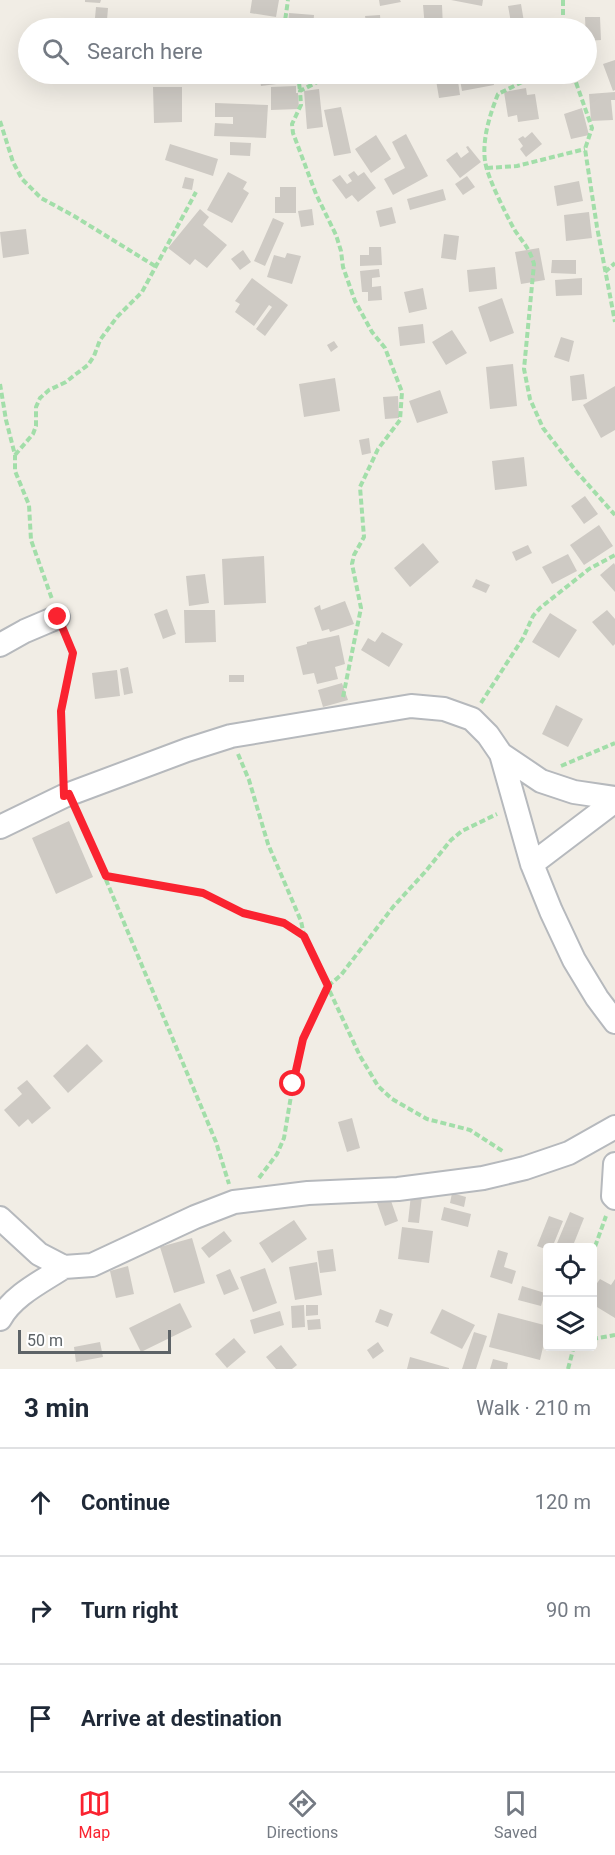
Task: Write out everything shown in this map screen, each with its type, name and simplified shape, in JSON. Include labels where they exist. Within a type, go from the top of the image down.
[{"type":"street","points":[[0,645],[24,631],[58,617]]},
{"type":"street","points":[[0,827],[66,795],[231,736],[411,706],[444,709],[472,719],[488,735],[501,754],[532,864],[574,960],[615,1022]]},
{"type":"street","points":[[501,754],[541,781],[574,792],[615,800]]},
{"type":"street","points":[[532,864],[615,800]]},
{"type":"street","points":[[0,1319],[3,1312],[26,1292],[64,1267],[92,1265],[195,1217],[238,1201],[398,1188],[483,1178],[525,1168],[569,1153],[615,1126]]},
{"type":"street","points":[[614,1197],[615,1164]]},
{"type":"street","points":[[0,1218],[39,1254],[64,1267]]},
{"type":"path","points":[[285,18],[288,0]]},
{"type":"path","points":[[563,0],[563,18]]},
{"type":"path","points":[[299,84],[301,105],[292,124],[293,132],[316,194],[336,235],[343,267],[355,301],[372,332],[385,348],[402,392],[400,420],[378,449],[360,488],[364,537],[354,555],[352,564],[361,608],[338,718]]},
{"type":"path","points":[[300,91],[313,84]]},
{"type":"path","points":[[518,84],[498,94],[490,113],[484,151],[487,168],[512,225],[530,249],[534,264],[524,369],[530,399],[543,428],[576,471],[615,515]]},
{"type":"path","points":[[577,84],[592,128],[585,149],[615,322]]},
{"type":"path","points":[[0,121],[13,162],[22,179],[40,198],[74,216],[155,266]]},
{"type":"path","points":[[487,168],[517,166],[585,149]]},
{"type":"path","points":[[15,455],[33,434],[36,426],[36,407],[40,398],[88,365],[100,340],[117,317],[142,292],[196,192]]},
{"type":"path","points":[[605,272],[615,263]]},
{"type":"path","points":[[0,384],[15,455],[15,471],[29,505],[30,540],[73,653],[61,711],[66,795],[106,876],[129,937],[216,1142],[238,1201],[277,1154],[284,1138],[303,1039],[328,986],[341,975],[393,907],[451,840],[462,831],[516,804]]},
{"type":"path","points":[[472,719],[523,638],[533,616],[590,569],[615,555]]},
{"type":"path","points":[[231,736],[249,780],[268,844],[301,921],[304,936],[360,1056],[378,1086],[392,1099],[427,1119],[470,1130],[482,1136],[525,1168]]},
{"type":"path","points":[[541,781],[566,763],[615,744]]},
{"type":"path","points":[[106,876],[203,893],[243,913],[284,923],[304,936]]},
{"type":"path","points":[[597,1243],[614,1197]]},
{"type":"path","points":[[597,1338],[615,1335]]},
{"type":"path","points":[[568,1369],[573,1351]]},
{"type":"building","points":[[85,0],[101,0],[100,3],[85,2]]},
{"type":"building","points":[[252,0],[279,0],[276,17],[250,13]]},
{"type":"building","points":[[379,0],[400,0],[401,2],[380,6]]},
{"type":"building","points":[[451,0],[483,0],[482,6]]},
{"type":"building","points":[[521,4],[523,18],[510,18],[508,6]]},
{"type":"building","points":[[423,5],[442,5],[443,18],[424,18]]},
{"type":"building","points":[[96,7],[108,8],[107,18],[95,18]]},
{"type":"building","points":[[289,13],[314,15],[314,18],[289,18]]},
{"type":"building","points":[[380,15],[380,18],[365,18],[365,16]]},
{"type":"building","points":[[600,17],[601,40],[597,40],[597,18],[585,18]]},
{"type":"building","points":[[615,60],[615,90],[613,91],[603,64]]},
{"type":"building","points":[[437,84],[458,84],[460,95],[439,98]]},
{"type":"building","points":[[461,84],[494,84],[494,85],[462,91]]},
{"type":"building","points":[[296,86],[299,109],[271,110],[271,87]]},
{"type":"building","points":[[153,87],[182,87],[182,122],[154,123]]},
{"type":"building","points":[[526,88],[527,95],[535,94],[539,119],[518,122],[517,115],[508,117],[504,92]]},
{"type":"building","points":[[319,89],[323,127],[307,129],[304,91]]},
{"type":"building","points":[[615,92],[615,100],[611,100],[613,120],[591,121],[589,94]]},
{"type":"building","points":[[215,103],[268,105],[266,138],[214,136],[215,123],[233,124],[233,117],[215,117]]},
{"type":"building","points":[[341,107],[351,153],[334,156],[324,110]]},
{"type":"building","points":[[582,108],[589,135],[571,139],[564,114]]},
{"type":"building","points":[[532,132],[542,144],[526,157],[520,149],[523,146],[518,139],[523,136],[525,138]]},
{"type":"building","points":[[406,134],[428,176],[393,195],[384,179],[405,168],[392,142]]},
{"type":"building","points":[[376,135],[391,159],[371,173],[355,149]]},
{"type":"building","points":[[230,142],[251,143],[250,156],[230,155]]},
{"type":"building","points":[[170,144],[218,159],[213,176],[165,160]]},
{"type":"building","points":[[468,146],[481,162],[460,178],[446,160],[457,152],[461,158],[469,152],[466,147]]},
{"type":"building","points":[[354,171],[358,176],[364,172],[376,188],[358,202],[352,195],[346,199],[332,180],[340,175],[347,184],[352,181],[348,175]]},
{"type":"building","points":[[228,172],[247,182],[243,189],[249,193],[232,223],[207,210]]},
{"type":"building","points":[[467,176],[475,187],[463,195],[455,184]]},
{"type":"building","points":[[185,177],[194,179],[192,190],[182,188]]},
{"type":"building","points":[[579,181],[583,201],[557,206],[554,186]]},
{"type":"building","points":[[280,187],[296,187],[296,213],[275,213],[275,197],[280,197]]},
{"type":"building","points":[[443,189],[446,200],[410,210],[407,199]]},
{"type":"building","points":[[392,207],[396,223],[380,227],[376,211]]},
{"type":"building","points":[[200,209],[209,217],[203,225],[227,245],[207,268],[195,259],[190,265],[168,248]]},
{"type":"building","points":[[312,209],[314,225],[301,227],[298,211]]},
{"type":"building","points":[[589,212],[592,238],[566,241],[564,215]]},
{"type":"building","points":[[273,218],[284,223],[265,266],[254,261]]},
{"type":"building","points":[[26,229],[29,254],[3,258],[0,232]]},
{"type":"building","points":[[444,234],[459,236],[456,260],[441,258]]},
{"type":"building","points":[[369,247],[381,247],[382,265],[360,266],[360,255],[369,255]]},
{"type":"building","points":[[539,248],[545,280],[521,284],[515,252]]},
{"type":"building","points":[[243,250],[251,262],[240,270],[231,259]]},
{"type":"building","points":[[287,253],[301,256],[292,284],[267,277],[274,255],[285,258]]},
{"type":"building","points":[[552,260],[576,260],[576,274],[551,273]]},
{"type":"building","points":[[495,267],[497,289],[469,292],[467,270]]},
{"type":"building","points":[[379,269],[380,277],[372,278],[372,287],[381,286],[382,300],[368,301],[368,292],[362,292],[360,271]]},
{"type":"building","points":[[252,278],[288,305],[265,336],[256,329],[272,307],[269,305],[254,326],[235,312],[240,304],[235,301]]},
{"type":"building","points":[[582,278],[582,295],[556,296],[555,280]]},
{"type":"building","points":[[423,288],[427,309],[409,313],[404,292]]},
{"type":"building","points":[[502,298],[514,333],[490,342],[478,307]]},
{"type":"building","points":[[423,324],[425,343],[400,346],[398,327]]},
{"type":"building","points":[[452,330],[467,353],[446,365],[432,342]]},
{"type":"building","points":[[561,337],[574,341],[569,362],[554,357]]},
{"type":"building","points":[[334,341],[338,347],[331,352],[327,345]]},
{"type":"building","points":[[513,364],[517,406],[490,409],[486,367]]},
{"type":"building","points":[[584,374],[587,399],[572,401],[570,376]]},
{"type":"building","points":[[335,378],[340,411],[304,417],[299,384]]},
{"type":"building","points":[[615,386],[615,430],[601,438],[583,405]]},
{"type":"building","points":[[440,390],[448,413],[417,423],[409,401]]},
{"type":"building","points":[[398,396],[399,418],[385,419],[383,397]]},
{"type":"building","points":[[369,438],[371,453],[362,455],[359,440]]},
{"type":"building","points":[[524,457],[527,486],[495,490],[492,461]]},
{"type":"building","points":[[585,496],[598,514],[584,524],[571,506]]},
{"type":"building","points":[[599,525],[613,546],[584,565],[570,545]]},
{"type":"building","points":[[423,543],[439,562],[410,587],[394,568]]},
{"type":"building","points":[[528,545],[532,553],[516,561],[512,552]]},
{"type":"building","points":[[568,554],[577,571],[552,584],[542,567]]},
{"type":"building","points":[[264,556],[266,603],[224,605],[222,559]]},
{"type":"building","points":[[614,563],[615,565],[615,592],[600,575]]},
{"type":"building","points":[[205,574],[209,603],[189,606],[186,576]]},
{"type":"building","points":[[476,579],[490,585],[486,593],[472,587]]},
{"type":"building","points":[[345,601],[354,624],[330,632],[329,629],[322,631],[314,608],[320,605],[321,610]]},
{"type":"building","points":[[167,609],[176,634],[163,639],[154,614]]},
{"type":"building","points":[[184,610],[215,610],[216,642],[185,643]]},
{"type":"building","points":[[607,610],[615,619],[615,644],[613,646],[592,622]]},
{"type":"building","points":[[550,613],[577,630],[559,658],[532,642]]},
{"type":"building","points":[[382,632],[403,644],[389,667],[361,650],[368,638],[375,642]]},
{"type":"building","points":[[339,635],[345,664],[335,667],[338,679],[317,684],[314,673],[303,675],[296,647],[307,644],[307,642]]},
{"type":"building","points":[[128,667],[133,693],[124,695],[120,669]]},
{"type":"building","points":[[117,670],[120,696],[95,699],[92,673]]},
{"type":"building","points":[[229,675],[244,675],[244,682],[229,682]]},
{"type":"building","points":[[342,683],[348,700],[323,707],[318,690]]},
{"type":"building","points":[[556,705],[583,719],[568,747],[542,734]]},
{"type":"building","points":[[69,821],[93,877],[56,894],[32,838]]},
{"type":"building","points":[[87,1044],[103,1061],[68,1093],[53,1076]]},
{"type":"building","points":[[27,1080],[51,1108],[32,1124],[28,1119],[19,1127],[4,1110],[22,1094],[17,1088]]},
{"type":"building","points":[[352,1118],[360,1148],[347,1152],[338,1122]]},
{"type":"building","points":[[452,1193],[466,1197],[464,1207],[450,1203]]},
{"type":"building","points":[[389,1195],[398,1221],[385,1226],[376,1200]]},
{"type":"building","points":[[411,1195],[422,1196],[419,1223],[408,1222]]},
{"type":"building","points":[[444,1207],[471,1214],[468,1227],[441,1220]]},
{"type":"building","points":[[570,1212],[584,1218],[574,1243],[557,1243]]},
{"type":"building","points":[[549,1216],[563,1221],[554,1243],[543,1243],[543,1248],[537,1246]]},
{"type":"building","points":[[294,1220],[307,1239],[272,1263],[259,1243]]},
{"type":"building","points":[[402,1227],[433,1231],[429,1263],[398,1259]]},
{"type":"building","points":[[224,1231],[232,1241],[209,1258],[201,1248]]},
{"type":"building","points":[[192,1238],[205,1283],[174,1293],[160,1247]]},
{"type":"building","points":[[333,1249],[336,1271],[320,1273],[317,1251]]},
{"type":"building","points":[[498,1250],[508,1253],[504,1267],[516,1271],[512,1284],[490,1277]]},
{"type":"building","points":[[317,1262],[322,1295],[295,1300],[289,1267]]},
{"type":"building","points":[[128,1266],[134,1294],[116,1298],[110,1271]]},
{"type":"building","points":[[265,1268],[277,1303],[253,1312],[240,1277]]},
{"type":"building","points":[[230,1269],[239,1289],[224,1295],[216,1275]]},
{"type":"building","points":[[600,1279],[611,1285],[615,1279],[615,1318],[597,1307],[597,1283]]},
{"type":"building","points":[[522,1286],[543,1292],[541,1306],[518,1300]]},
{"type":"building","points":[[180,1303],[192,1327],[141,1352],[129,1328]]},
{"type":"building","points":[[304,1305],[305,1327],[292,1328],[291,1306]]},
{"type":"building","points":[[306,1305],[318,1305],[318,1315],[306,1316]]},
{"type":"building","points":[[380,1309],[393,1314],[388,1327],[375,1322]]},
{"type":"building","points":[[442,1309],[475,1325],[462,1349],[430,1333]]},
{"type":"building","points":[[280,1311],[284,1325],[254,1334],[250,1320]]},
{"type":"building","points":[[498,1313],[543,1325],[543,1347],[540,1360],[489,1347]]},
{"type":"building","points":[[320,1319],[321,1329],[308,1330],[307,1320]]},
{"type":"building","points":[[474,1332],[487,1336],[476,1369],[462,1369]]},
{"type":"building","points":[[234,1338],[246,1352],[227,1368],[215,1354]]},
{"type":"building","points":[[100,1342],[103,1357],[76,1362],[74,1347]]},
{"type":"building","points":[[378,1342],[384,1351],[373,1359],[367,1350]]},
{"type":"building","points":[[281,1345],[297,1365],[292,1369],[276,1369],[266,1357]]},
{"type":"building","points":[[410,1357],[449,1368],[449,1369],[407,1369]]},
{"type":"building","points":[[493,1359],[508,1363],[507,1369],[490,1369]]},
{"type":"route","points":[[58,617],[73,653],[61,711],[64,796],[69,794],[106,876],[203,893],[243,913],[284,923],[304,936],[319,964],[328,986],[303,1039],[293,1084]]}]
